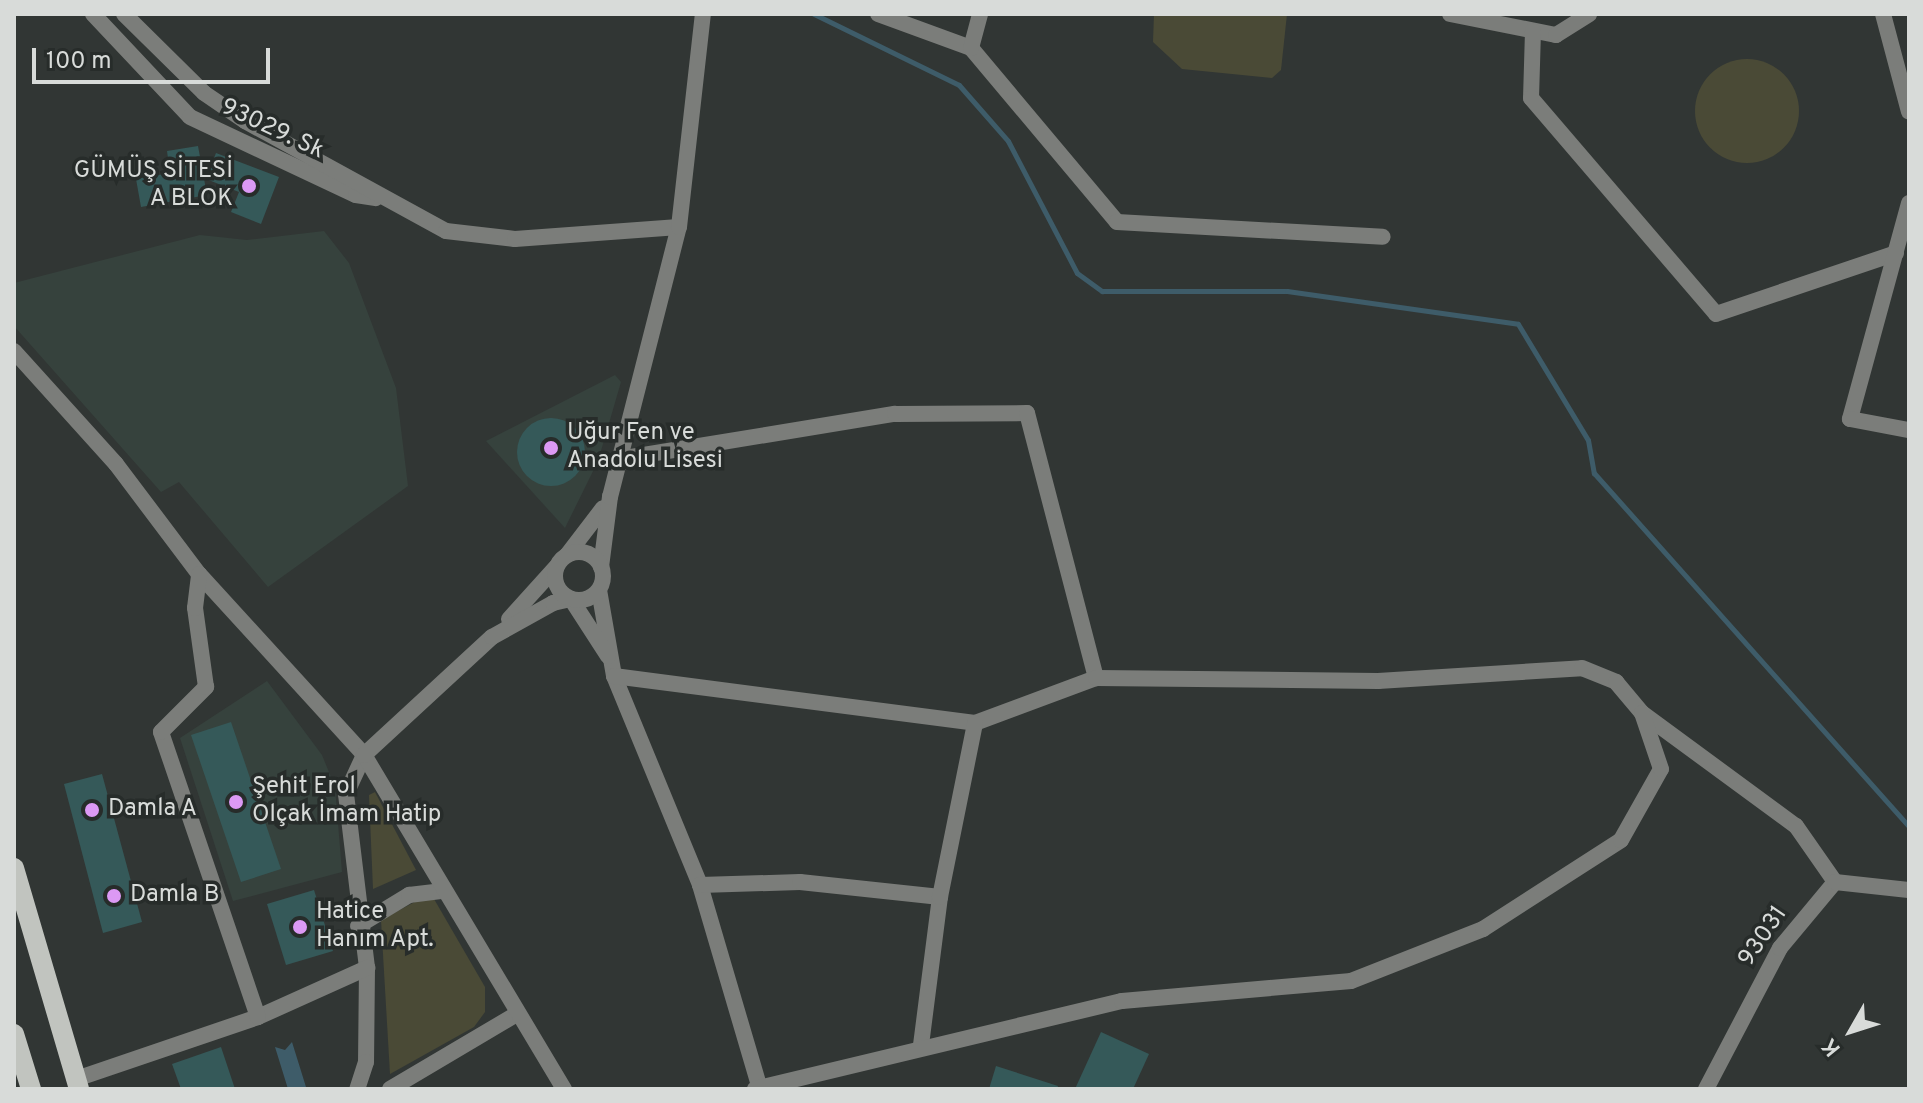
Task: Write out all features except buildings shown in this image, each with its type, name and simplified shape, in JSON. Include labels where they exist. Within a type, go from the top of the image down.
[{"type":"main road","points":[[14,868],[77,1084]]},
{"type":"main road","points":[[14,1034],[31,1089]]},
{"type":"street","name":"93029. Sk","points":[[124,14],[219,103],[352,175],[376,198]]},
{"type":"street","points":[[703,14],[679,227],[625,458],[610,497],[599,590],[608,656],[614,676],[700,885],[757,1087],[816,1084],[921,1045],[1122,1001],[1351,981],[1483,929],[1621,840],[1661,769],[1642,713]]},
{"type":"street","points":[[878,14],[971,48],[1117,222],[1383,237]]},
{"type":"street","points":[[971,48],[980,14]]},
{"type":"street","points":[[1456,15],[1556,35],[1589,14]]},
{"type":"street","points":[[1883,14],[1909,112]]},
{"type":"street","name":"93029. Sk","points":[[99,16],[206,126],[356,195],[376,198],[446,231],[515,239],[679,227]]},
{"type":"street","points":[[1533,31],[1531,98],[1716,314],[1896,253]]},
{"type":"street","points":[[206,126],[219,103]]},
{"type":"street","points":[[1909,203],[1850,419],[1909,430]]},
{"type":"street","points":[[14,351],[116,464],[199,574],[364,755],[564,1089]]},
{"type":"street","points":[[625,458],[895,414],[1027,413],[1096,678]]},
{"type":"street","points":[[357,1089],[366,1062],[367,968],[358,926],[346,794],[364,755],[492,637],[562,561],[610,497]]},
{"type":"street","points":[[601,567],[583,552],[562,561],[555,582],[571,599],[608,656]]},
{"type":"street","points":[[199,574],[195,608],[206,687],[161,732],[258,1017]]},
{"type":"street","points":[[492,637],[527,613],[599,590]]},
{"type":"street","points":[[614,676],[975,723],[1096,678],[1378,681],[1582,668],[1616,682],[1642,713],[1796,826],[1835,882],[1909,890]]},
{"type":"street","points":[[921,1045],[940,897],[975,723]]},
{"type":"street","points":[[700,885],[800,882],[940,897]]},
{"type":"street","name":"93031","points":[[1706,1089],[1780,948],[1835,882]]},
{"type":"street","points":[[358,926],[409,895],[443,891]]},
{"type":"street","points":[[77,1084],[258,1017],[367,968]]},
{"type":"street","points":[[390,1089],[517,1014]]},
{"type":"street","points":[[551,1089],[553,1070]]},
{"type":"shaded area","points":[[324,231],[349,263],[396,388],[408,486],[268,587],[179,482],[161,492],[14,326],[14,283],[200,235],[247,240]]},
{"type":"shaded area","points":[[615,375],[621,382],[598,461],[565,528],[486,441]]},
{"type":"shaded area","points":[[267,681],[322,755],[335,787],[342,872],[233,901],[180,738]]},
{"type":"green space","points":[[1154,14],[1287,14],[1281,70],[1272,78],[1182,69],[1153,42]]},
{"type":"green space","points":[[1747,59],[1767,63],[1784,74],[1795,91],[1799,111],[1795,131],[1784,148],[1767,159],[1747,163],[1727,159],[1710,148],[1699,131],[1695,111],[1699,91],[1710,74],[1727,63]]},
{"type":"green space","points":[[375,792],[416,870],[373,889],[369,795]]},
{"type":"green space","points":[[424,897],[434,899],[485,987],[485,1012],[474,1027],[390,1074],[381,920]]},
{"type":"water","points":[[292,1042],[306,1087],[303,1089],[288,1089],[275,1047],[285,1050]]},
{"type":"waterway","points":[[814,14],[959,85],[1008,141],[1077,273],[1102,291],[1287,291],[1518,324],[1588,440],[1594,473],[1909,827]]},
{"type":"place","name":"GÜMÜŞ SİTESİ A BLOK","points":[[249,186]]},
{"type":"place","name":"Uğur Fen ve Anadolu Lisesi","points":[[551,448]]},
{"type":"place","name":"Şehit Erol Olçak İmam Hatip","points":[[236,802]]},
{"type":"place","name":"Damla A","points":[[92,810]]},
{"type":"place","name":"Damla B","points":[[114,896]]},
{"type":"place","name":"Hatice Hanım Apt.","points":[[300,927]]}]
